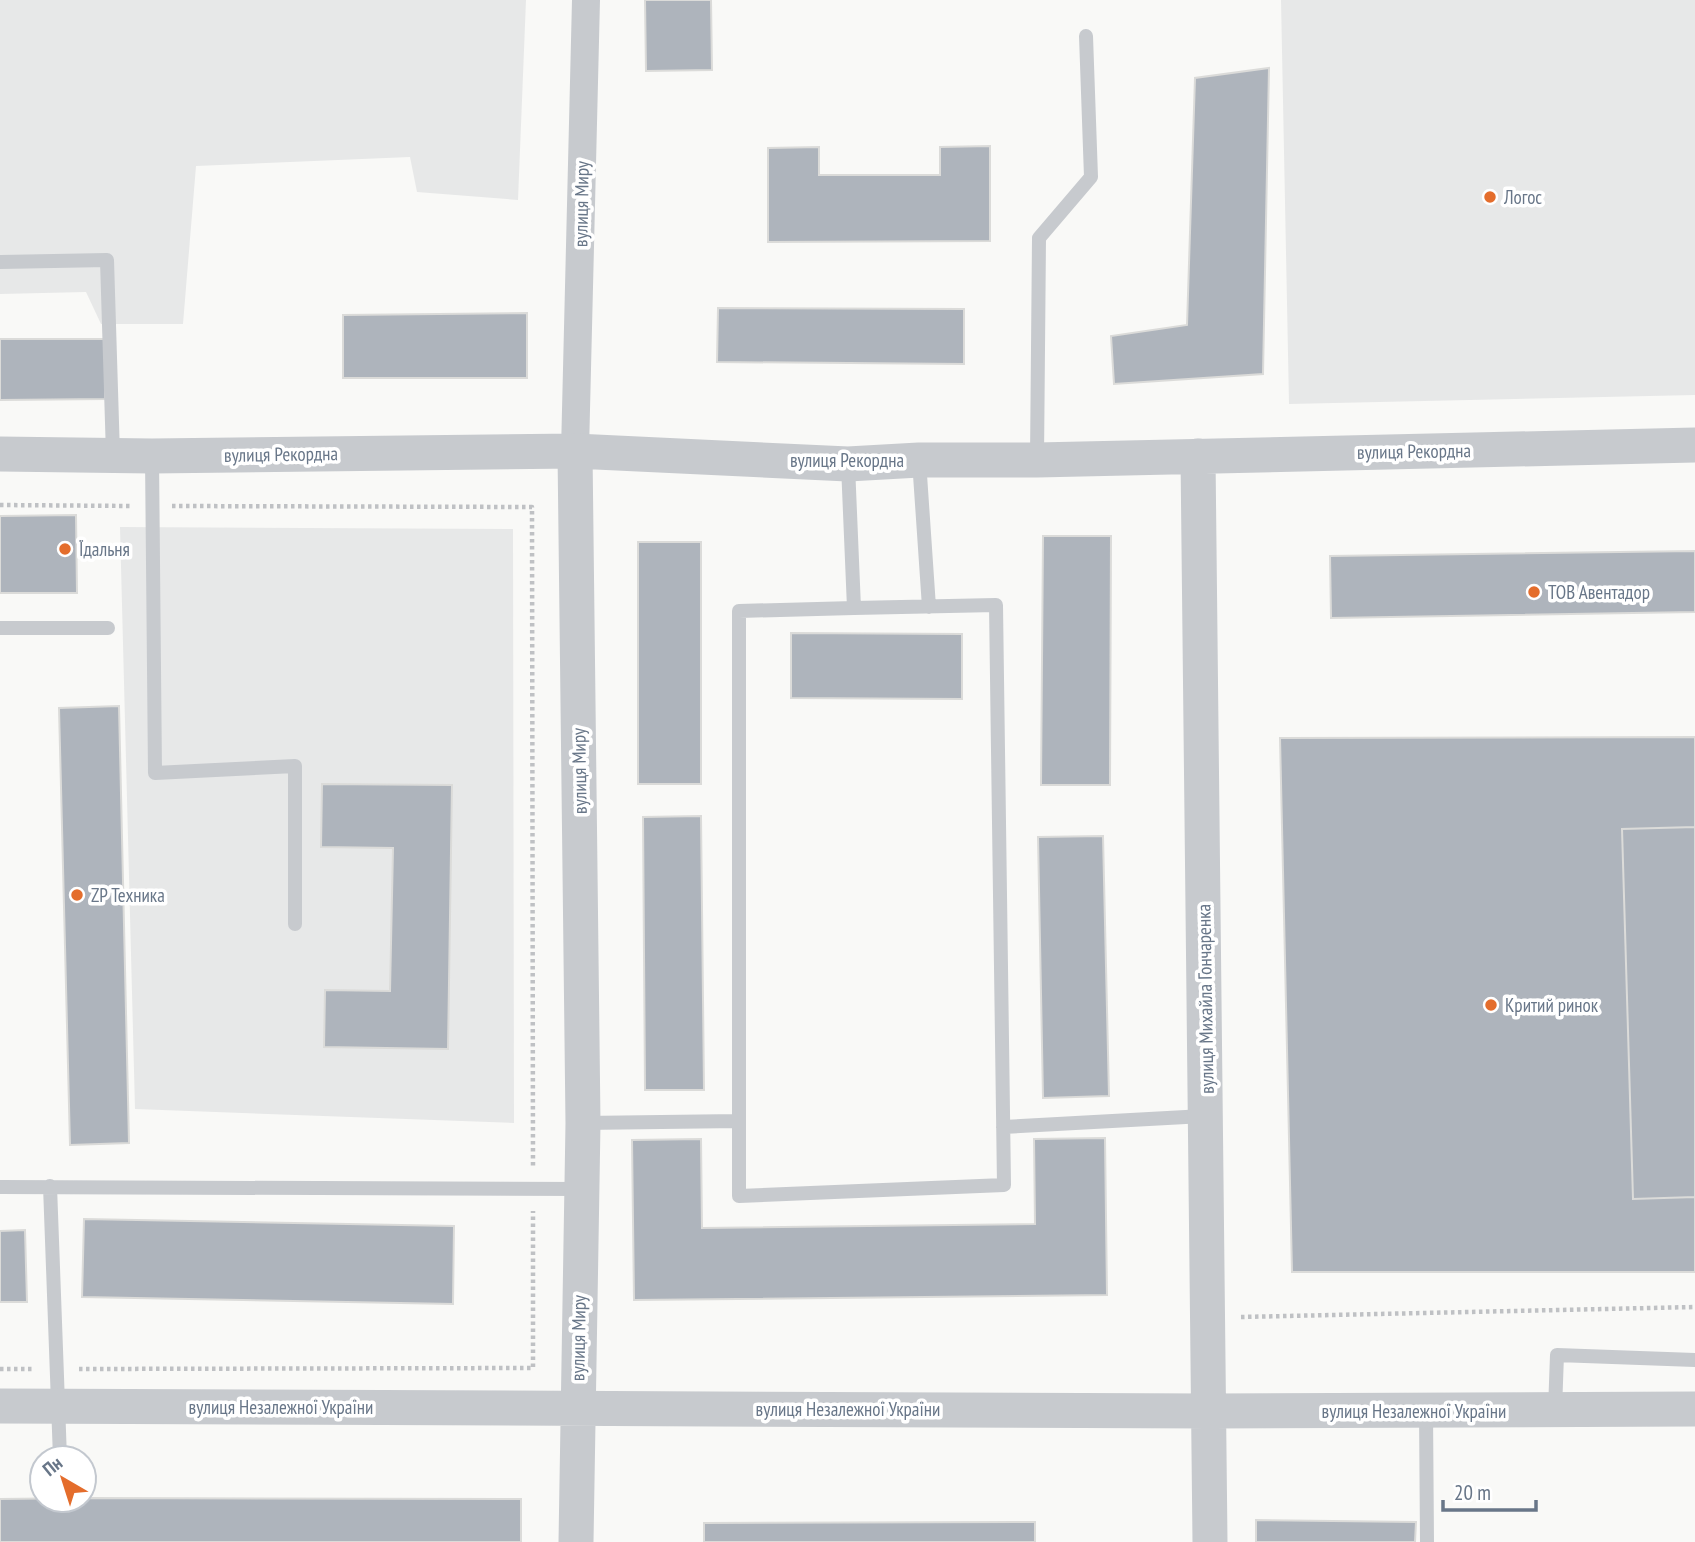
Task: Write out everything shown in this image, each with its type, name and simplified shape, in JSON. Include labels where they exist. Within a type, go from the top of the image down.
[{"type":"street","name":"вулиця Миру","points":[[576,1542],[583,1123],[575,451],[586,0]]},
{"type":"street","name":"вулиця Рекордна","points":[[0,454],[152,456],[575,451],[848,464],[919,460],[1037,460],[1695,445]]},
{"type":"street","name":"вулиця Михайла Гончаренка","points":[[1198,456],[1210,1542]]},
{"type":"street","name":"вулиця Незалежної України","points":[[0,1406],[1210,1411],[1695,1409]]},
{"type":"lane","points":[[1037,460],[1039,238],[1091,177],[1086,36]]},
{"type":"lane","points":[[0,262],[107,260],[113,455]]},
{"type":"lane","points":[[152,456],[155,773],[295,766],[295,925]]},
{"type":"lane","points":[[919,460],[929,607]]},
{"type":"lane","points":[[848,464],[854,608]]},
{"type":"lane","points":[[996,605],[1004,1185],[739,1196],[739,611],[854,608],[996,605]]},
{"type":"lane","points":[[0,628],[108,628]]},
{"type":"lane","points":[[1003,1126],[1206,1116]]},
{"type":"lane","points":[[583,1123],[739,1122]]},
{"type":"lane","points":[[50,1186],[59,1444]]},
{"type":"lane","points":[[0,1187],[582,1189]]},
{"type":"lane","points":[[1555,1410],[1557,1355],[1695,1360]]},
{"type":"lane","points":[[1426,1411],[1427,1542]]},
{"type":"path","points":[[0,505],[531,507],[533,1188],[533,1368],[0,1369]]},
{"type":"path","points":[[1241,1317],[1695,1307]]},
{"type":"shaded area","points":[[0,0],[526,0],[518,200],[417,192],[410,157],[196,166],[183,324],[101,324],[86,292],[0,294]]},
{"type":"shaded area","name":"Логос","points":[[1281,0],[1695,0],[1695,395],[1289,404]]},
{"type":"shaded area","points":[[120,527],[513,529],[514,1123],[135,1109]]},
{"type":"building","points":[[645,0],[711,0],[712,70],[646,71]]},
{"type":"building","points":[[1269,68],[1263,374],[1114,384],[1111,336],[1187,325],[1195,78]]},
{"type":"building","points":[[990,146],[990,241],[768,242],[768,148],[819,147],[819,175],[940,175],[940,147]]},
{"type":"building","points":[[718,308],[964,309],[964,364],[717,362]]},
{"type":"building","points":[[527,313],[527,378],[343,378],[343,315]]},
{"type":"building","points":[[0,339],[105,339],[105,399],[0,400]]},
{"type":"building","points":[[76,515],[77,593],[0,593],[0,516]]},
{"type":"building","points":[[1043,536],[1111,536],[1110,785],[1041,785]]},
{"type":"building","points":[[638,542],[701,542],[701,784],[638,784]]},
{"type":"building","points":[[1695,551],[1695,612],[1331,618],[1330,556]]},
{"type":"building","points":[[791,633],[962,634],[962,699],[791,698]]},
{"type":"building","points":[[119,706],[129,1143],[70,1145],[59,708]]},
{"type":"building","name":"Критий ринок","points":[[1695,737],[1695,1272],[1292,1272],[1280,738]]},
{"type":"building","points":[[322,784],[452,785],[448,1049],[324,1047],[325,990],[390,991],[393,848],[321,847]]},
{"type":"building","points":[[701,816],[704,1090],[645,1090],[643,817]]},
{"type":"building","points":[[1695,827],[1695,1197],[1633,1199],[1622,829]]},
{"type":"building","points":[[1103,836],[1109,1096],[1043,1098],[1038,837]]},
{"type":"building","points":[[1105,1138],[1107,1295],[634,1300],[632,1140],[701,1139],[702,1228],[1035,1224],[1034,1139]]},
{"type":"building","points":[[84,1219],[454,1226],[453,1304],[82,1297]]},
{"type":"building","points":[[25,1230],[27,1302],[0,1302],[0,1231]]},
{"type":"building","points":[[98,1498],[521,1499],[521,1542],[0,1542],[0,1499],[28,1499],[28,1514],[98,1514]]},
{"type":"building","points":[[1256,1520],[1416,1522],[1415,1542],[1256,1542]]},
{"type":"building","points":[[1035,1522],[1035,1542],[704,1542],[704,1523]]},
{"type":"place","name":"Логос","points":[[1490,197]]},
{"type":"place","name":"Їдальня","points":[[65,549]]},
{"type":"place","name":"ТОВ Авентадор","points":[[1534,592]]},
{"type":"place","name":"ZP Техника","points":[[77,895]]},
{"type":"place","name":"Критий ринок","points":[[1491,1005]]}]
